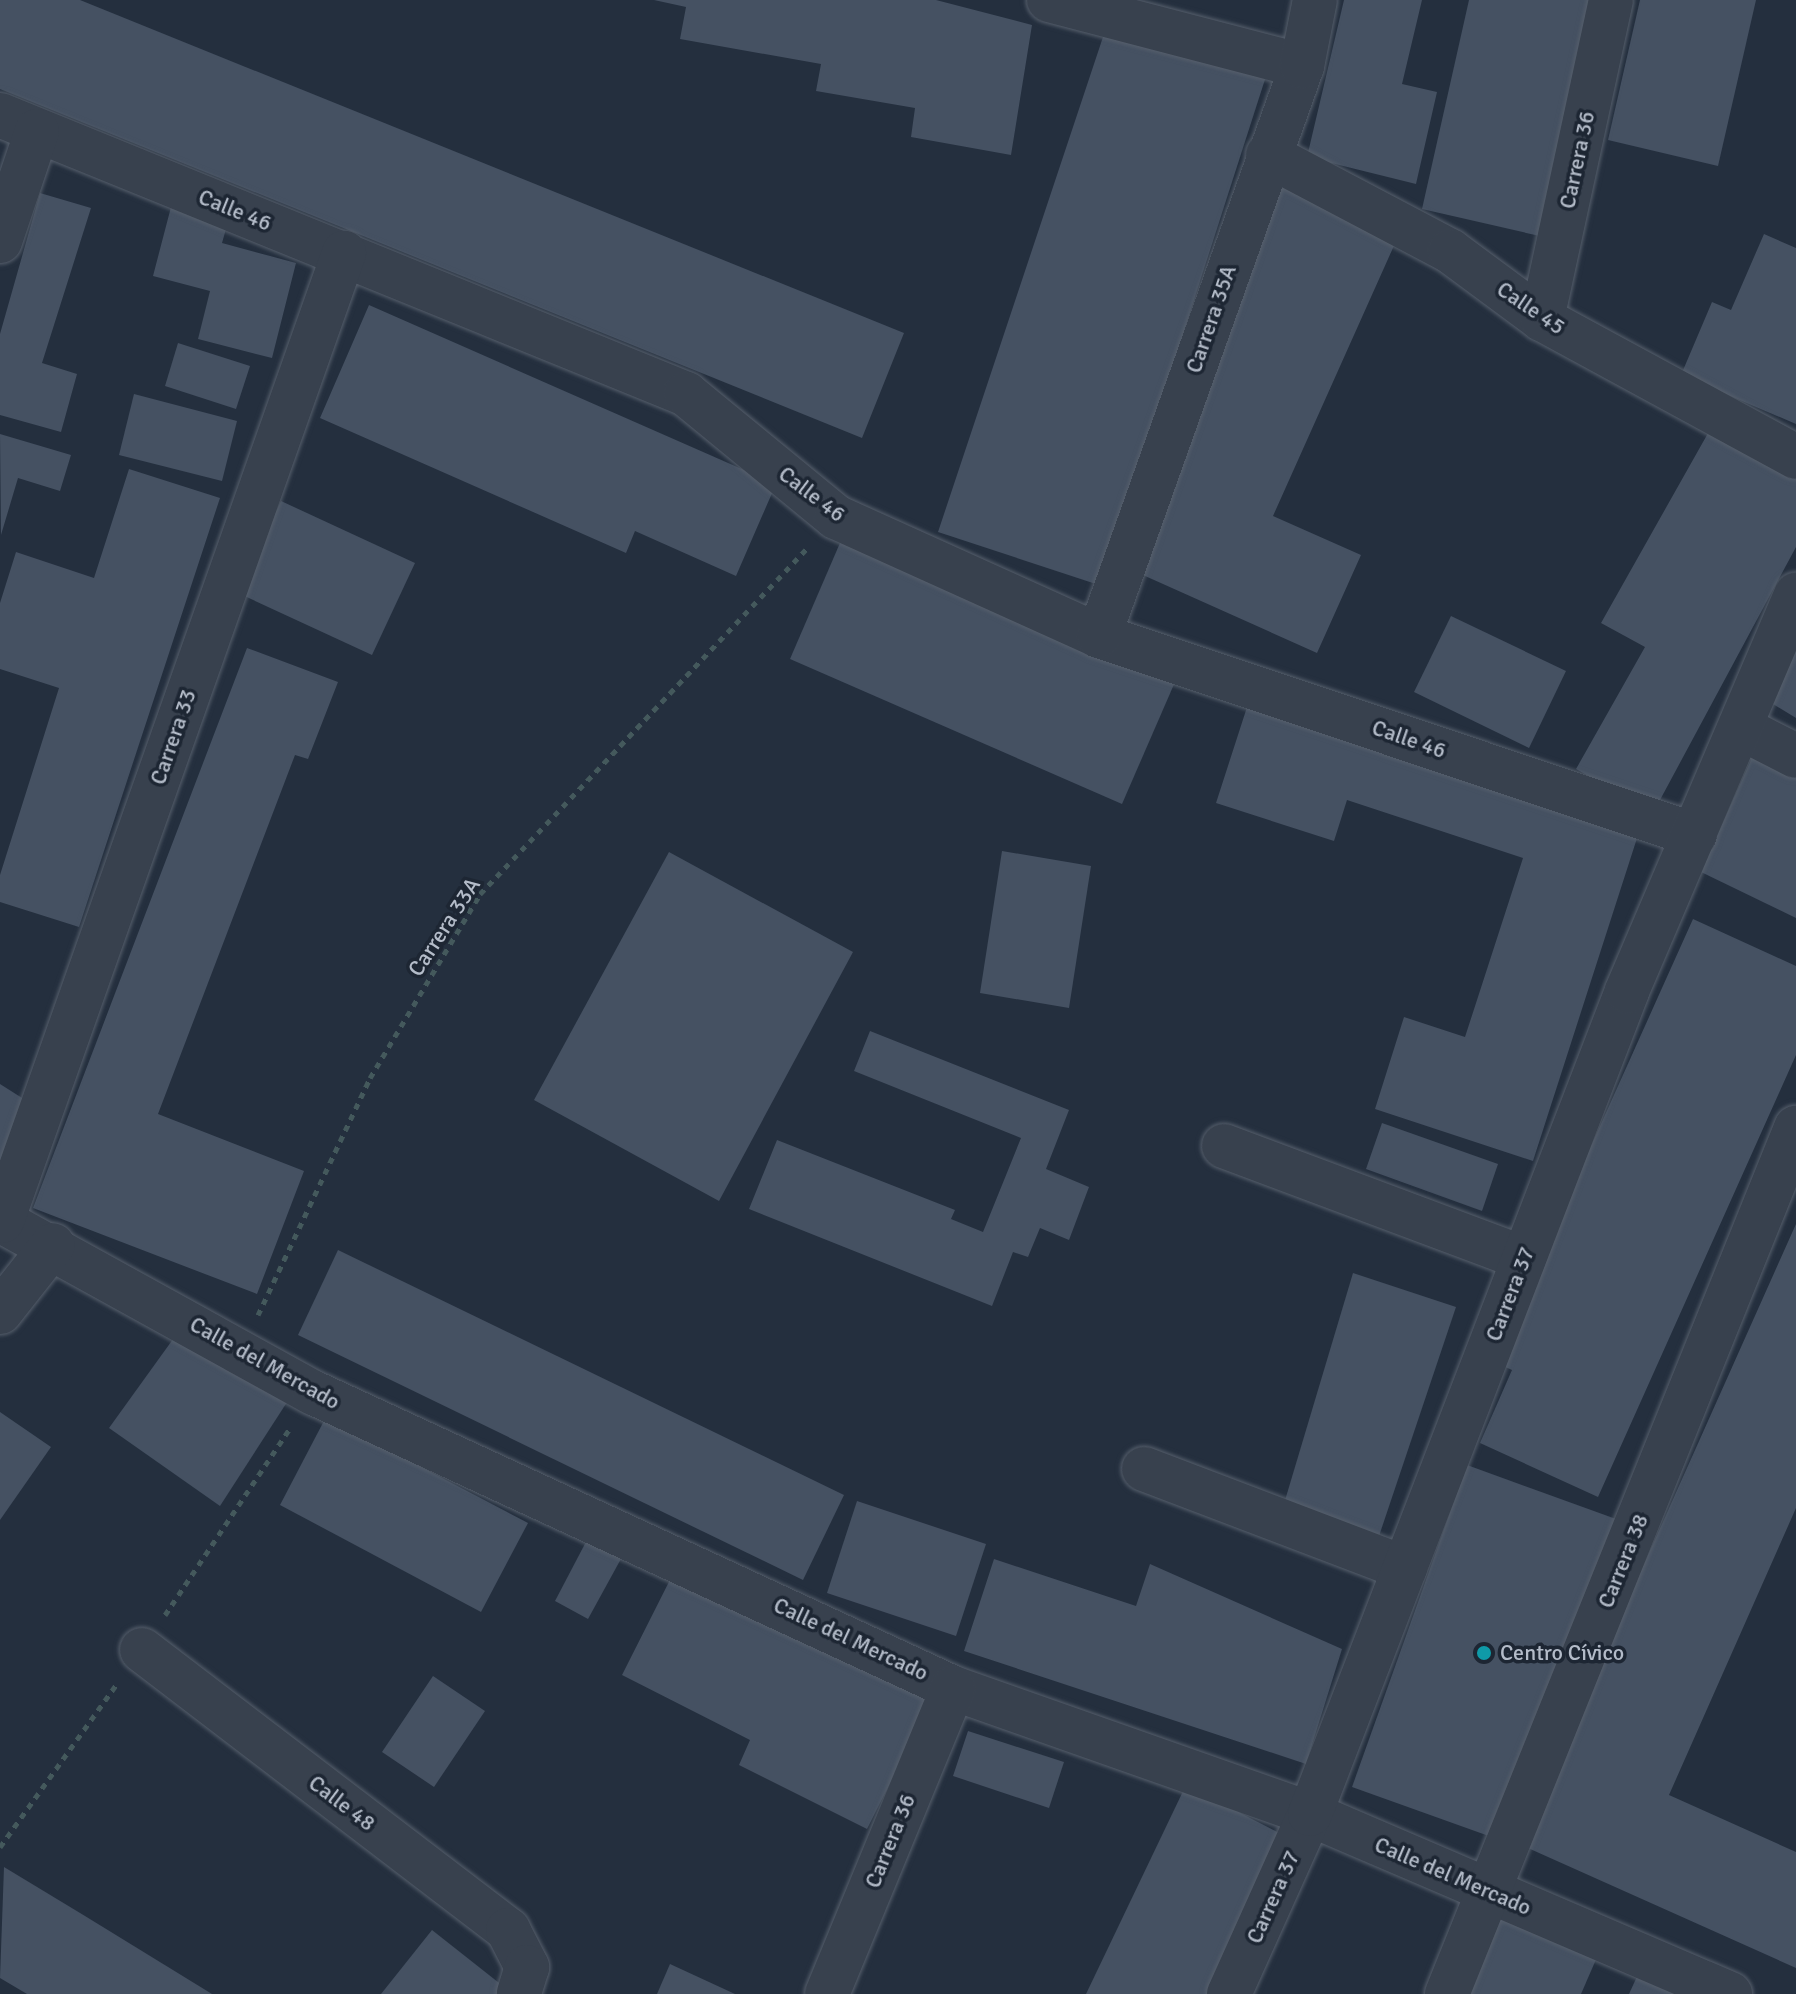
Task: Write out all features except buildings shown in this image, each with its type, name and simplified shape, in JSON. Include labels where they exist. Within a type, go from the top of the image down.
[{"type":"street","points":[[1049,0],[1302,66]]},
{"type":"street","name":"Carrera 35A","points":[[1099,636],[1302,66],[1315,0]]},
{"type":"street","name":"Carrera 36","points":[[1542,319],[1611,0]]},
{"type":"street","points":[[0,241],[18,123]]},
{"type":"street","name":"Calle 46","points":[[18,123],[686,394],[836,517],[1099,636],[1695,835]]},
{"type":"street","name":"Calle 45","points":[[1268,155],[1450,251],[1542,319],[1796,457]]},
{"type":"street","name":"Carrera 33","points":[[1,1220],[344,253]]},
{"type":"street","name":"Carrera 37","points":[[1229,1994],[1310,1814],[1524,1258],[1796,595]]},
{"type":"street","points":[[1743,729],[1796,756]]},
{"type":"street","name":"Carrera 38","points":[[1447,1994],[1796,1128]]},
{"type":"street","points":[[1224,1146],[1524,1258]]},
{"type":"street","name":"Calle del Mercado","points":[[1,1220],[53,1245],[314,1393],[953,1688],[1310,1814],[1730,1994]]},
{"type":"street","points":[[0,1312],[53,1245]]},
{"type":"street","points":[[1144,1469],[1405,1568]]},
{"type":"street","name":"Calle 48","points":[[142,1650],[508,1930],[523,1981]]},
{"type":"street","name":"Carrera 36","points":[[827,1994],[953,1688]]},
{"type":"path","name":"Carrera 33A","points":[[238,1350],[370,1078],[480,894],[836,517]]},
{"type":"place","name":"Centro Cívico","points":[[1484,1653]]}]
